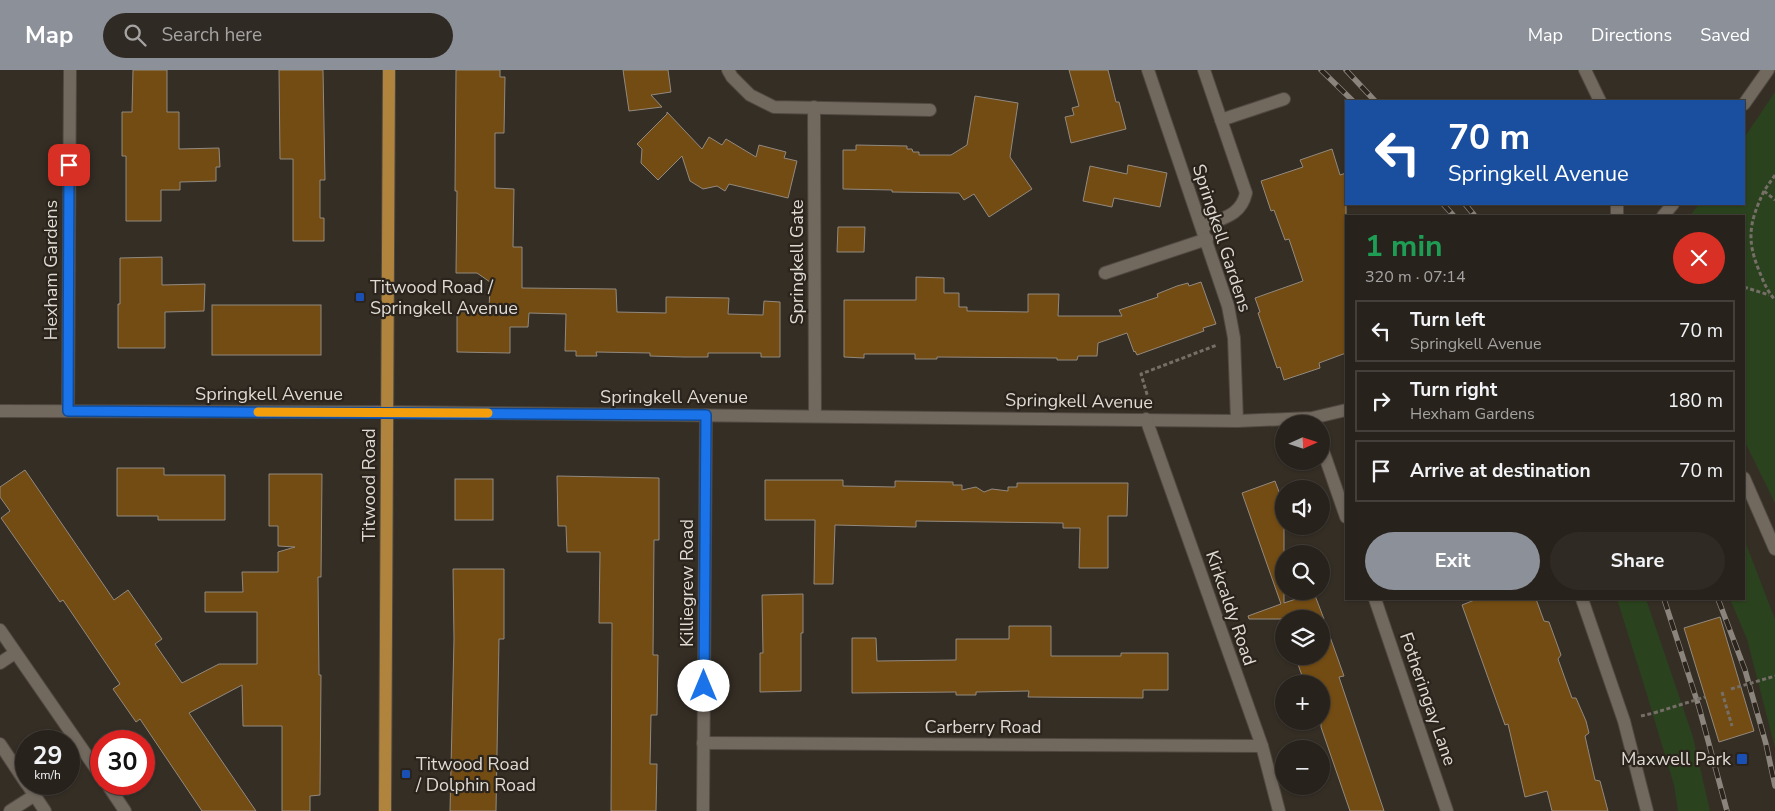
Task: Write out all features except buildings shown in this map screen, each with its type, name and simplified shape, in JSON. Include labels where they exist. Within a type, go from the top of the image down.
[{"type":"main road","name":"Titwood Road","points":[[385,811],[389,70]]},
{"type":"street","name":"Hexham Gardens","points":[[68,411],[70,70]]},
{"type":"street","points":[[728,70],[732,77],[750,95],[774,107],[930,110]]},
{"type":"street","name":"Springkell Gardens","points":[[1148,70],[1207,239],[1228,306],[1234,338],[1237,421]]},
{"type":"street","points":[[1202,227],[1236,213],[1244,204],[1246,193],[1204,70]]},
{"type":"street","points":[[1585,70],[1600,100]]},
{"type":"street","points":[[1745,103],[1768,70]]},
{"type":"street","points":[[1222,120],[1284,99]]},
{"type":"street","name":"Springkell Gate","points":[[814,107],[815,416]]},
{"type":"street","points":[[1664,215],[1672,205]]},
{"type":"street","points":[[1105,273],[1207,239]]},
{"type":"street","name":"Springkell Avenue","points":[[1330,415],[1345,410]]},
{"type":"street","name":"Springkell Avenue","points":[[0,411],[387,412],[1275,421]]},
{"type":"street","name":"Killiegrew Road","points":[[703,811],[706,415]]},
{"type":"street","name":"Kirkcaldy Road","points":[[1150,419],[1262,746],[1279,811]]},
{"type":"street","points":[[1330,470],[1345,514]]},
{"type":"street","points":[[1745,480],[1775,548]]},
{"type":"street","name":"Fotheringay Lane","points":[[1375,600],[1447,811]]},
{"type":"street","points":[[1582,600],[1624,720],[1647,811]]},
{"type":"street","points":[[0,630],[90,760]]},
{"type":"street","points":[[0,664],[15,653]]},
{"type":"street","name":"Carberry Road","points":[[703,743],[1262,746]]},
{"type":"street","points":[[0,744],[15,766]]},
{"type":"street","points":[[10,811],[35,795],[45,811]]},
{"type":"street","points":[[114,795],[126,811]]},
{"type":"path","points":[[1775,175],[1754,212],[1750,240],[1757,265],[1770,295],[1775,300]]},
{"type":"path","points":[[1764,192],[1775,200]]},
{"type":"path","points":[[1745,286],[1770,295]]},
{"type":"path","points":[[1150,419],[1141,374],[1234,338]]},
{"type":"path","points":[[1731,689],[1775,676]]},
{"type":"path","points":[[1722,692],[1732,726]]},
{"type":"path","points":[[1654,712],[1705,697]]},
{"type":"green space","points":[[1775,92],[1775,503],[1745,442],[1745,215],[1691,215],[1698,205],[1745,205],[1745,137]]},
{"type":"green space","points":[[1745,542],[1775,619],[1775,748],[1747,639],[1730,600],[1745,600]]},
{"type":"green space","points":[[1617,600],[1646,600],[1693,737],[1710,811],[1678,811],[1674,785]]},
{"type":"railway","points":[[1321,70],[1352,100]]},
{"type":"railway","points":[[1346,70],[1374,100]]},
{"type":"railway","points":[[1444,205],[1453,215]]},
{"type":"railway","points":[[1466,205],[1474,215]]},
{"type":"railway","points":[[1664,600],[1699,707],[1727,811]]},
{"type":"railway","points":[[1718,600],[1745,670],[1766,744],[1775,786]]},
{"type":"slow traffic","points":[[258,412],[488,413]]},
{"type":"place","name":"Titwood Road / Springkell Avenue","points":[[360,297]]},
{"type":"place","name":"Maxwell Park","points":[[1742,759]]},
{"type":"place","name":"Titwood Road / Dolphin Road","points":[[406,774]]},
{"type":"route","points":[[69,165],[68,411],[706,415],[704,686]]}]
